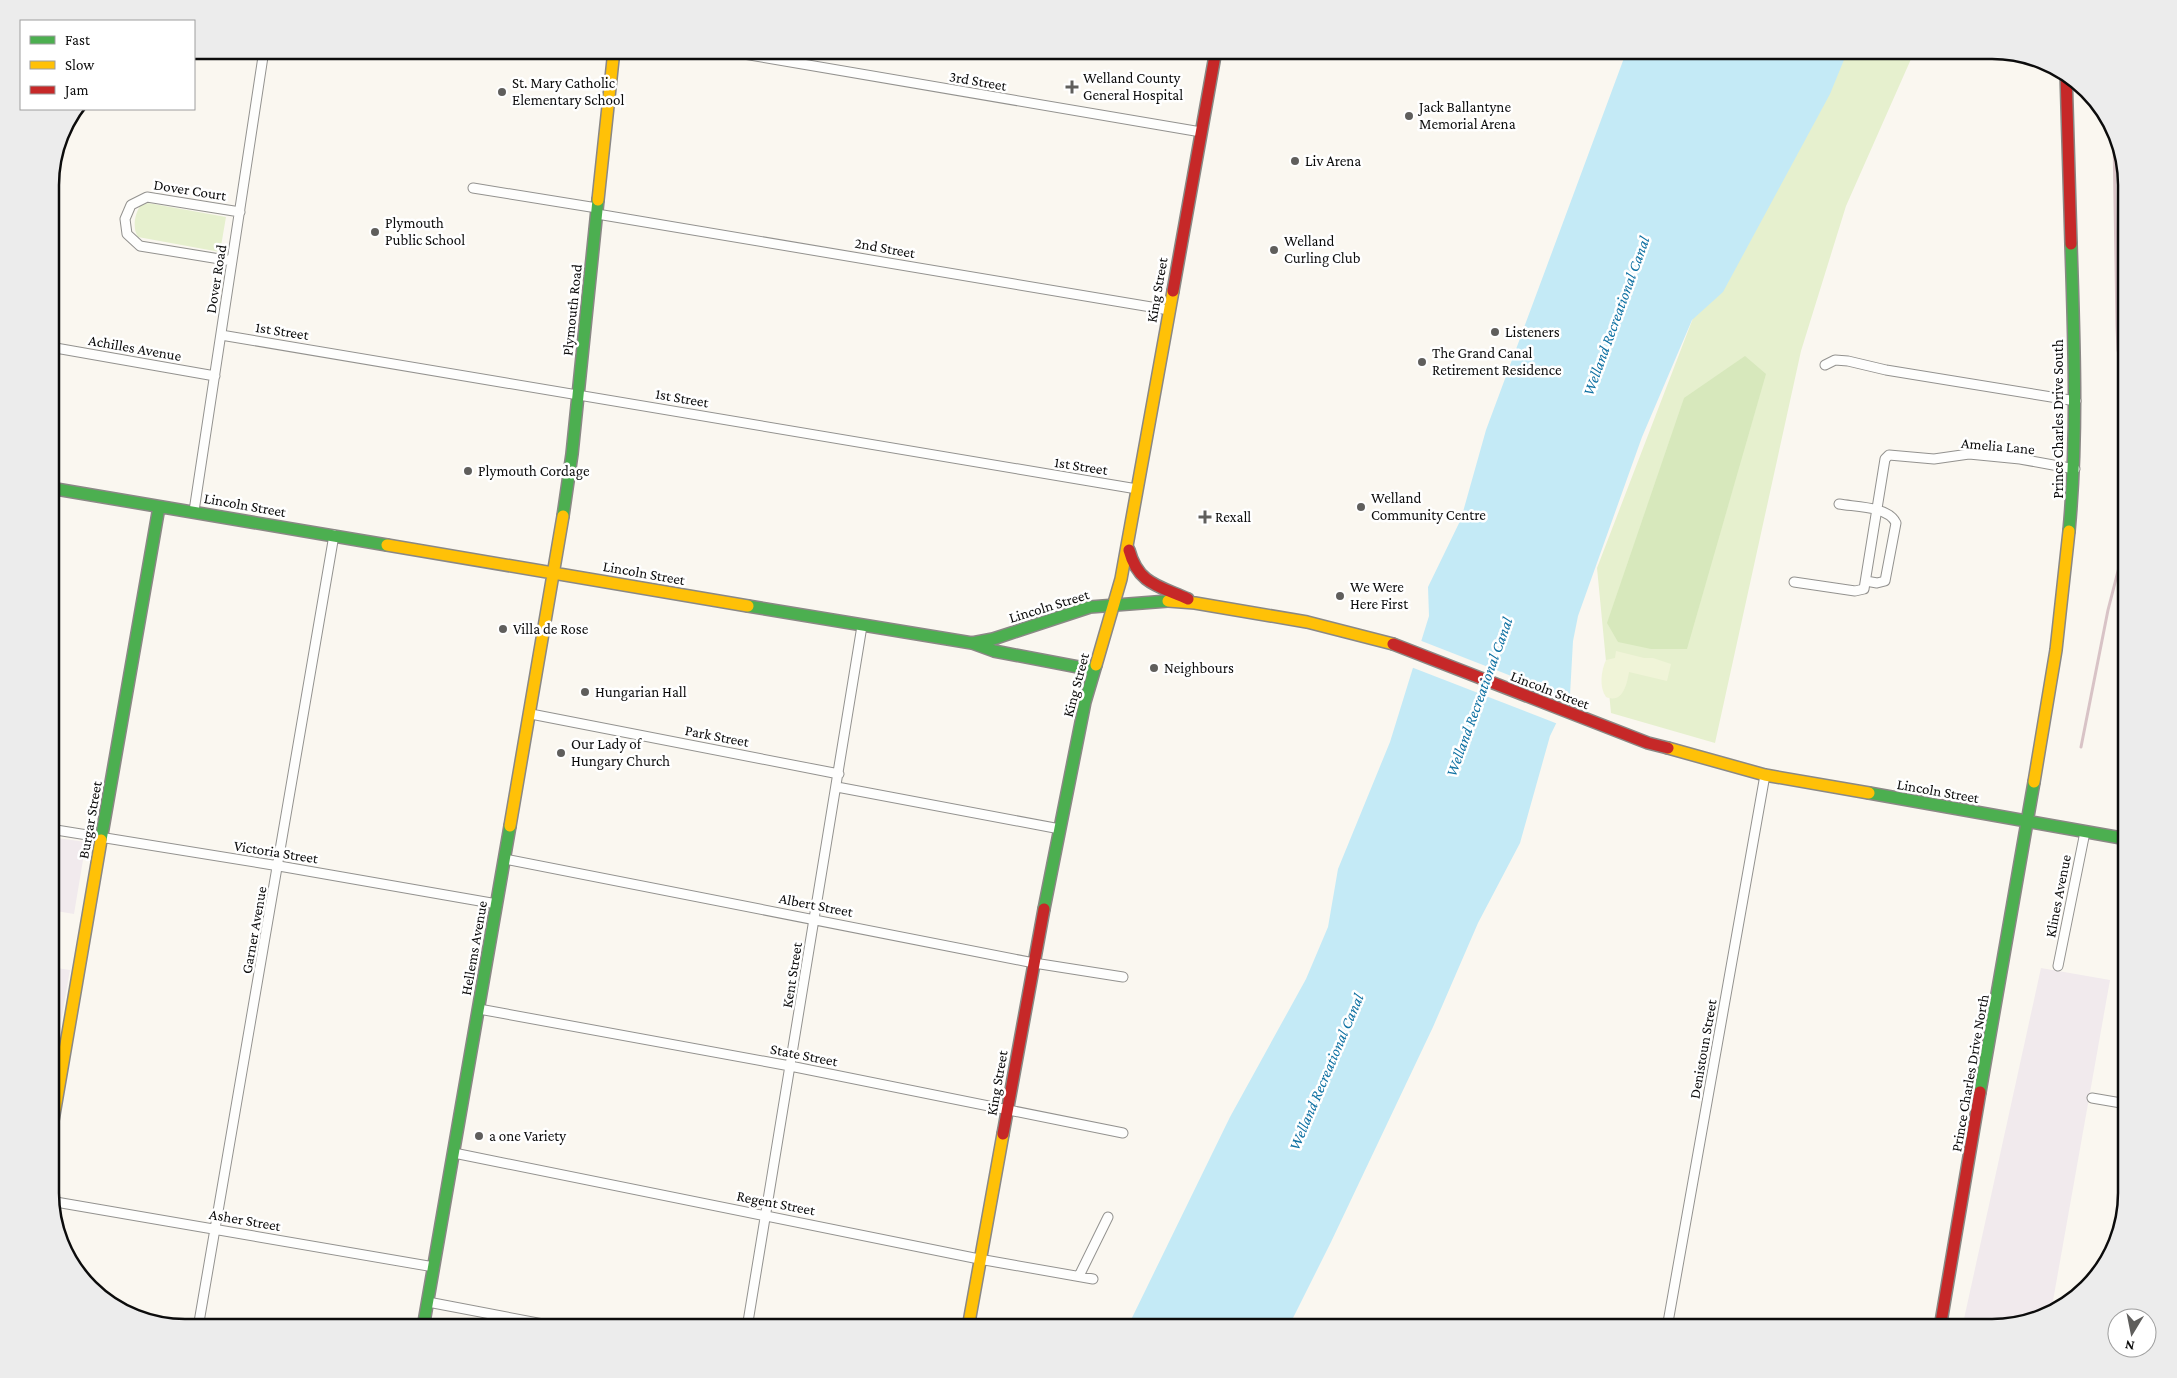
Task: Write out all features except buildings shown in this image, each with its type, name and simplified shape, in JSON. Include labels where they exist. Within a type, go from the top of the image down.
[{"type":"main road","name":"Plymouth Road","points":[[554,573],[572,454],[613,59]]},
{"type":"main road","name":"King Street","points":[[970,1319],[1034,963],[1085,702],[1115,603],[1128,545],[1214,59]]},
{"type":"main road","name":"Prince Charles Drive South","points":[[2027,822],[2056,650],[2068,559],[2075,469],[2076,401],[2066,83]]},
{"type":"main road","name":"Lincoln Street","points":[[59,489],[972,643],[993,639],[1090,607],[1159,600],[1195,603],[1363,634],[1667,749],[1765,775],[2118,838]]},
{"type":"main road","name":"Burgar Street","points":[[59,1075],[103,837],[159,506]]},
{"type":"main road","points":[[1128,545],[1133,567],[1144,580],[1195,603]]},
{"type":"main road","name":"Hellems Avenue","points":[[425,1319],[554,573]]},
{"type":"main road","points":[[972,643],[994,651],[1094,670]]},
{"type":"main road","name":"Prince Charles Drive North","points":[[1942,1319],[2027,822]]},
{"type":"street","name":"Dover Road","points":[[194,512],[263,59]]},
{"type":"street","name":"3rd Street","points":[[773,59],[1201,132]]},
{"type":"street","name":"2nd Street","points":[[473,188],[1169,310]]},
{"type":"street","name":"Dover Court","points":[[232,261],[140,246],[128,234],[125,219],[131,205],[138,199],[147,197],[240,212]]},
{"type":"street","name":"1st Street","points":[[221,335],[1137,489]]},
{"type":"street","name":"Achilles Avenue","points":[[59,349],[215,376]]},
{"type":"street","points":[[1825,365],[1835,360],[1848,361],[1886,370],[2076,401]]},
{"type":"street","name":"Amelia Lane","points":[[1877,511],[1885,460],[1889,455],[1934,459],[1969,454],[2075,469]]},
{"type":"street","points":[[1839,504],[1877,511],[1890,515],[1894,519],[1895,531],[1885,581],[1877,583],[1866,581]]},
{"type":"street","points":[[1794,582],[1857,592],[1864,589],[1877,511]]},
{"type":"street","name":"Garner Avenue","points":[[200,1319],[279,866],[334,535]]},
{"type":"street","name":"Kent Street","points":[[749,1319],[862,626]]},
{"type":"street","name":"Park Street","points":[[531,714],[839,774]]},
{"type":"street","name":"Denistoun Street","points":[[1669,1319],[1765,775]]},
{"type":"street","points":[[837,787],[1060,829]]},
{"type":"street","name":"Victoria Street","points":[[59,830],[497,904]]},
{"type":"street","name":"Klines Avenue","points":[[2058,966],[2085,832]]},
{"type":"street","name":"Albert Street","points":[[505,858],[1034,963],[1123,977]]},
{"type":"street","name":"State Street","points":[[479,1009],[790,1066],[1123,1133]]},
{"type":"street","points":[[2092,1098],[2118,1102]]},
{"type":"street","name":"Regent Street","points":[[454,1153],[980,1259],[1093,1279]]},
{"type":"street","name":"Asher Street","points":[[59,1203],[434,1267]]},
{"type":"street","points":[[1079,1276],[1108,1217]]},
{"type":"street","points":[[428,1302],[517,1319]]},
{"type":"shaded area","points":[[59,838],[86,842],[74,914],[59,912]]},
{"type":"shaded area","points":[[59,968],[70,970],[59,1033]]},
{"type":"shaded area","points":[[2041,968],[2110,980],[2053,1303],[2040,1310],[2009,1318],[1964,1319]]},
{"type":"green space","points":[[1793,59],[1911,59],[1846,206],[1801,351],[1715,743],[1611,713],[1597,568]]},
{"type":"green space","points":[[148,203],[226,217],[220,252],[138,237],[135,225],[137,213],[140,206]]},
{"type":"green space","points":[[1745,356],[1766,374],[1687,649],[1651,649],[1618,642],[1607,623],[1684,398]]},
{"type":"green space","points":[[1616,651],[1644,658],[1653,658],[1671,664],[1667,681],[1629,672],[1623,692],[1616,698],[1606,697],[1602,689],[1603,669],[1606,660],[1615,658]]},
{"type":"water","name":"Welland Recreational Canal","points":[[1624,59],[1844,59],[1830,94],[1723,292],[1692,320],[1642,437],[1578,616],[1573,641],[1570,695],[1550,736],[1520,843],[1478,923],[1433,1027],[1292,1319],[1131,1319],[1230,1117],[1306,979],[1328,927],[1338,869],[1390,742],[1429,616],[1428,587],[1461,519],[1486,430]]},
{"type":"pier","points":[[1419,640],[1570,699],[1558,724],[1411,667]]},
{"type":"railway","points":[[2114,153],[2118,350]]},
{"type":"railway","points":[[2081,747],[2108,610],[2118,571]]},
{"type":"traffic: fast","points":[[563,516],[572,454],[598,200]]},
{"type":"traffic: fast","points":[[2069,531],[2074,459],[2071,244]]},
{"type":"traffic: fast","points":[[59,490],[387,545]]},
{"type":"traffic: fast","points":[[101,840],[159,507]]},
{"type":"traffic: fast","points":[[748,606],[972,643],[993,639],[1090,607],[1168,601]]},
{"type":"traffic: fast","points":[[972,643],[994,651],[1094,670]]},
{"type":"traffic: fast","points":[[1044,909],[1085,702],[1096,665]]},
{"type":"traffic: fast","points":[[1980,1092],[2034,782]]},
{"type":"traffic: fast","points":[[1869,793],[2118,837]]},
{"type":"traffic: fast","points":[[425,1319],[510,826]]},
{"type":"traffic: slow","points":[[598,200],[613,59]]},
{"type":"traffic: slow","points":[[1096,665],[1121,579],[1173,291]]},
{"type":"traffic: slow","points":[[510,826],[563,516]]},
{"type":"traffic: slow","points":[[2034,782],[2056,650],[2069,531]]},
{"type":"traffic: slow","points":[[387,545],[748,606]]},
{"type":"traffic: slow","points":[[1168,601],[1195,603],[1307,622],[1393,644]]},
{"type":"traffic: slow","points":[[1668,748],[1765,775],[1869,793]]},
{"type":"traffic: slow","points":[[59,1085],[101,840]]},
{"type":"traffic: slow","points":[[970,1319],[1003,1134]]},
{"type":"traffic: jam","points":[[1173,291],[1214,59]]},
{"type":"traffic: jam","points":[[2066,83],[2071,244]]},
{"type":"traffic: jam","points":[[1129,550],[1133,561],[1144,577],[1159,587],[1188,599]]},
{"type":"traffic: jam","points":[[1393,644],[1648,743],[1668,748]]},
{"type":"traffic: jam","points":[[1003,1134],[1044,909]]},
{"type":"traffic: jam","points":[[1942,1319],[1980,1092]]},
{"type":"place","name":"Welland County General Hospital","points":[[1072,87]]},
{"type":"place","name":"St. Mary Catholic Elementary School","points":[[502,92]]},
{"type":"place","name":"Jack Ballantyne Memorial Arena","points":[[1409,116]]},
{"type":"place","name":"Liv Arena","points":[[1295,161]]},
{"type":"place","name":"Plymouth Public School","points":[[375,232]]},
{"type":"place","name":"Welland Curling Club","points":[[1274,250]]},
{"type":"place","name":"Listeners","points":[[1495,332]]},
{"type":"place","name":"The Grand Canal Retirement Residence","points":[[1422,362]]},
{"type":"place","name":"Plymouth Cordage","points":[[468,471]]},
{"type":"place","name":"Welland Community Centre","points":[[1361,507]]},
{"type":"place","name":"Rexall","points":[[1205,517]]},
{"type":"place","name":"We Were Here First","points":[[1340,596]]},
{"type":"place","name":"Villa de Rose","points":[[503,629]]},
{"type":"place","name":"Neighbours","points":[[1154,668]]},
{"type":"place","name":"Hungarian Hall","points":[[585,692]]},
{"type":"place","name":"Our Lady of Hungary Church","points":[[561,753]]},
{"type":"place","name":"a one Variety","points":[[479,1136]]}]
